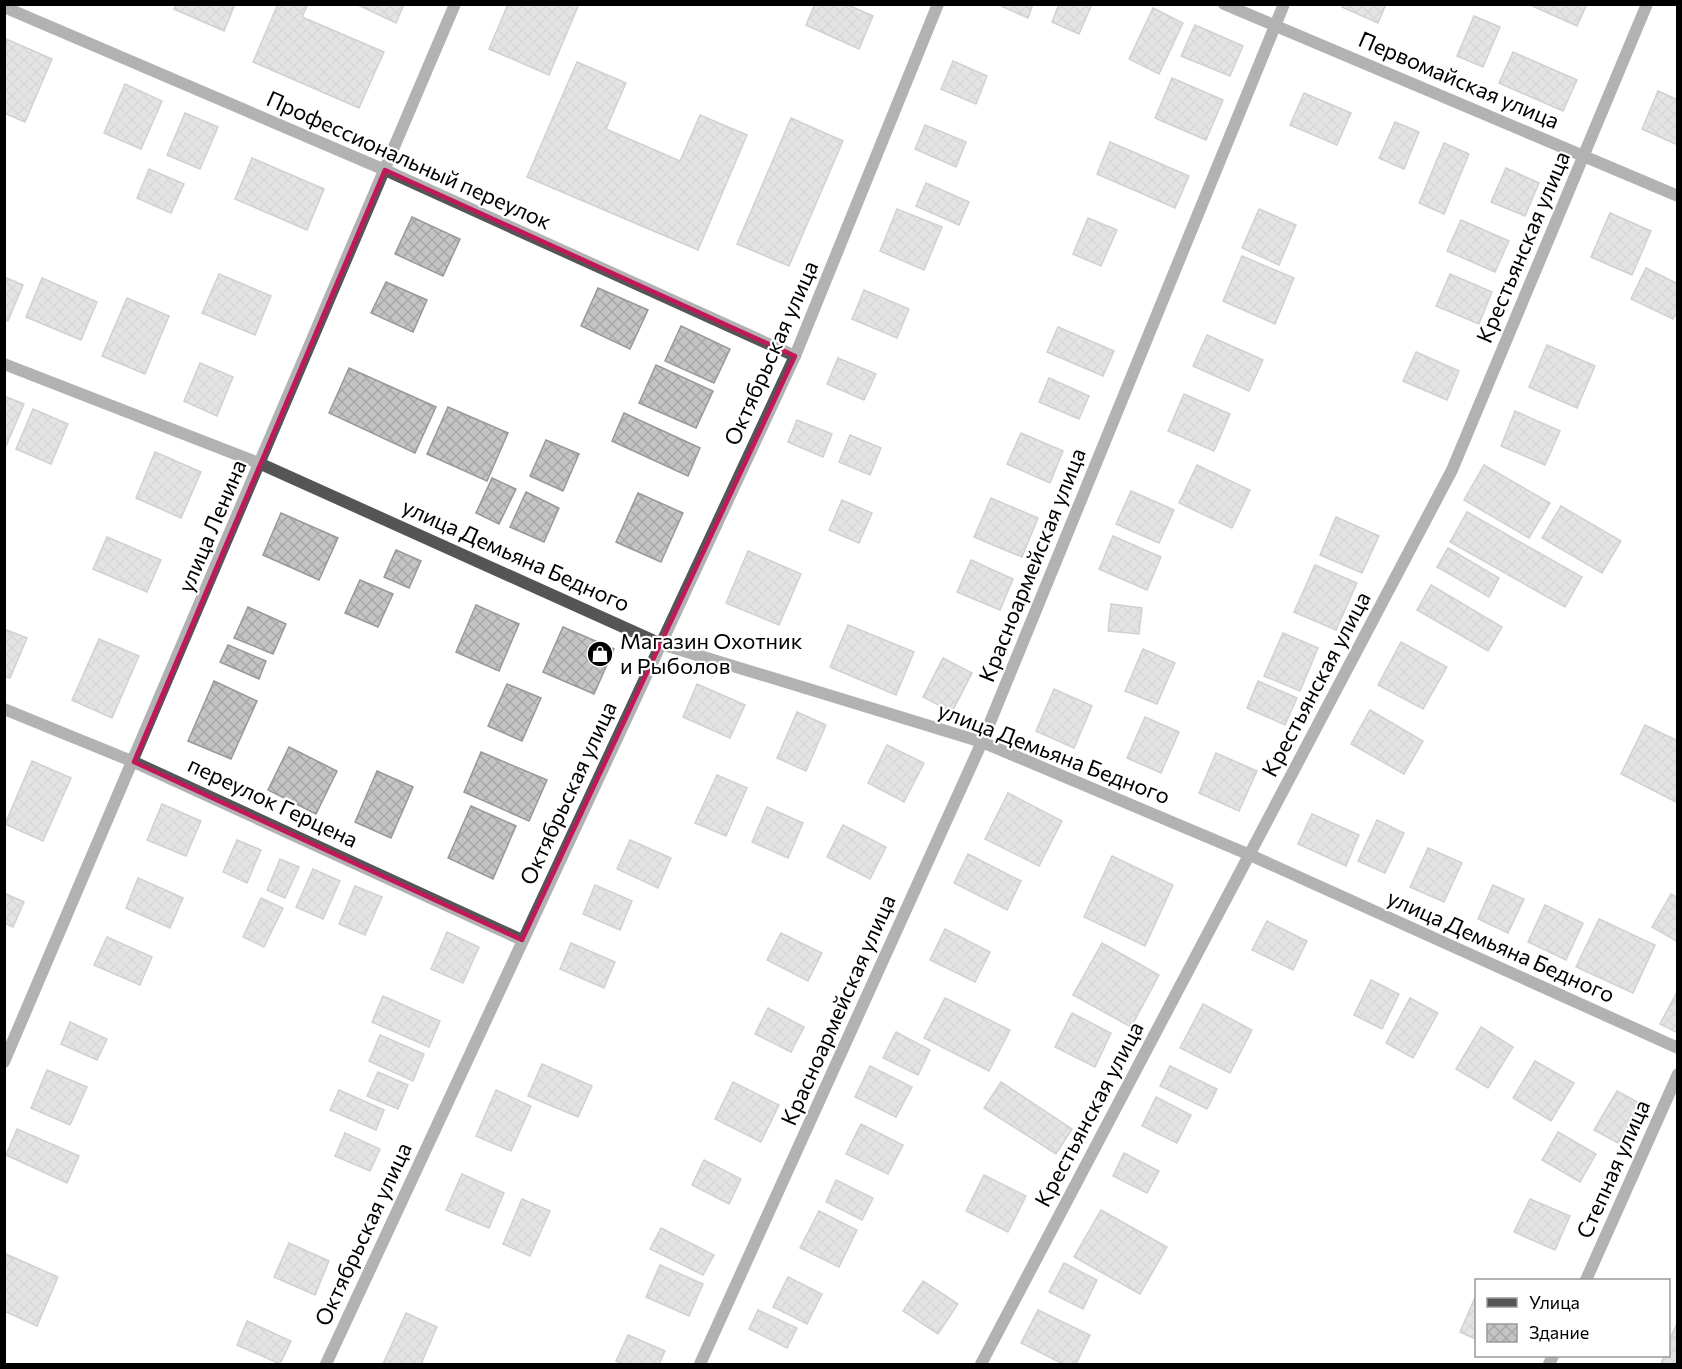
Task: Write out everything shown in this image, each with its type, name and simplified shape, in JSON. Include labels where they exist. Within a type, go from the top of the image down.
[{"type":"street","name":"улица Ленина","points":[[4,1062],[134,762],[455,4]]},
{"type":"street","name":"Октябрьская улица","points":[[326,1365],[795,356],[938,4]]},
{"type":"street","name":"Первомайская улица","points":[[1224,4],[1677,196]]},
{"type":"street","name":"Красноармейская улица","points":[[700,1365],[982,742],[1284,4]]},
{"type":"street","name":"Крестьянская улица","points":[[981,1365],[1452,470],[1647,4]]},
{"type":"street","name":"Профессиональный переулок","points":[[4,7],[385,170],[795,356]]},
{"type":"street","name":"улица Демьяна Бедного","points":[[4,364],[261,464],[661,644],[982,742],[1250,855],[1677,1048]]},
{"type":"street","name":"переулок Герцена","points":[[4,709],[134,762],[522,940]]},
{"type":"street","name":"Степная улица","points":[[1587,1279],[1677,1074]]},
{"type":"highlighted area","points":[[385,170],[795,356],[522,940],[134,762]]},
{"type":"building","points":[[176,4],[235,4],[224,31],[174,9]]},
{"type":"building","points":[[278,4],[308,4],[302,17],[384,52],[359,108],[253,62]]},
{"type":"building","points":[[356,4],[404,4],[396,23]]},
{"type":"building","points":[[508,4],[579,4],[549,75],[489,49]]},
{"type":"building","points":[[815,4],[846,4],[873,16],[859,49],[806,25]]},
{"type":"building","points":[[997,4],[1033,4],[1028,18]]},
{"type":"building","points":[[1059,4],[1092,4],[1079,34],[1052,22]]},
{"type":"building","points":[[1343,4],[1386,4],[1378,23],[1342,7]]},
{"type":"building","points":[[1528,4],[1587,4],[1577,26]]},
{"type":"building","points":[[1153,8],[1183,23],[1159,74],[1129,59]]},
{"type":"building","points":[[1474,16],[1500,27],[1483,67],[1457,56]]},
{"type":"building","points":[[1195,25],[1243,46],[1230,76],[1181,56]]},
{"type":"building","points":[[6,39],[52,59],[25,122],[4,113]]},
{"type":"building","points":[[1513,52],[1577,80],[1563,111],[1499,83]]},
{"type":"building","points":[[953,61],[987,76],[976,104],[941,89]]},
{"type":"building","points":[[577,62],[626,83],[606,129],[680,161],[700,115],[747,135],[698,250],[527,177]]},
{"type":"building","points":[[1172,78],[1223,100],[1206,140],[1155,118]]},
{"type":"building","points":[[125,84],[162,101],[141,149],[104,133]]},
{"type":"building","points":[[1658,91],[1678,100],[1678,145],[1642,129]]},
{"type":"building","points":[[1304,93],[1351,113],[1337,145],[1290,125]]},
{"type":"building","points":[[185,113],[218,127],[200,169],[167,155]]},
{"type":"building","points":[[791,118],[843,141],[789,266],[737,244]]},
{"type":"building","points":[[1395,122],[1419,132],[1404,169],[1379,158]]},
{"type":"building","points":[[925,125],[966,142],[956,167],[915,149]]},
{"type":"building","points":[[1110,142],[1189,176],[1175,208],[1097,174]]},
{"type":"building","points":[[1444,143],[1469,154],[1444,214],[1419,203]]},
{"type":"building","points":[[252,158],[324,189],[307,230],[235,199]]},
{"type":"building","points":[[1506,168],[1539,183],[1525,216],[1491,202]]},
{"type":"building","points":[[149,169],[184,184],[171,213],[137,198]]},
{"type":"building","points":[[926,183],[969,202],[959,225],[916,206]]},
{"type":"building","points":[[897,209],[942,227],[924,270],[880,251]]},
{"type":"building","points":[[1259,209],[1296,225],[1279,265],[1242,248]]},
{"type":"building","points":[[1610,213],[1651,231],[1632,275],[1591,257]]},
{"type":"building","points":[[412,217],[460,239],[443,276],[395,254]]},
{"type":"building","points":[[1088,218],[1117,230],[1101,266],[1073,254]]},
{"type":"building","points":[[1461,220],[1509,241],[1495,272],[1447,251]]},
{"type":"building","points":[[1242,256],[1294,278],[1275,324],[1223,301]]},
{"type":"building","points":[[1646,268],[1678,284],[1678,310],[1673,319],[1631,299]]},
{"type":"building","points":[[219,274],[271,296],[255,335],[202,313]]},
{"type":"building","points":[[1450,274],[1492,292],[1479,324],[1436,306]]},
{"type":"building","points":[[4,277],[23,285],[8,321],[4,319]]},
{"type":"building","points":[[42,278],[97,302],[81,340],[26,317]]},
{"type":"building","points":[[386,282],[427,300],[413,332],[371,313]]},
{"type":"building","points":[[598,288],[648,310],[630,349],[581,326]]},
{"type":"building","points":[[864,290],[909,309],[897,338],[852,319]]},
{"type":"building","points":[[127,298],[169,316],[145,374],[102,356]]},
{"type":"building","points":[[681,326],[730,349],[714,383],[665,361]]},
{"type":"building","points":[[1058,327],[1114,351],[1103,376],[1047,352]]},
{"type":"building","points":[[1207,335],[1263,360],[1249,391],[1193,366]]},
{"type":"building","points":[[1547,345],[1595,366],[1577,408],[1529,387]]},
{"type":"building","points":[[1416,352],[1459,371],[1447,400],[1403,381]]},
{"type":"building","points":[[838,358],[876,374],[864,400],[827,384]]},
{"type":"building","points":[[200,363],[233,377],[217,416],[184,401]]},
{"type":"building","points":[[656,365],[713,391],[696,428],[639,403]]},
{"type":"building","points":[[349,368],[436,407],[415,453],[329,413]]},
{"type":"building","points":[[1049,378],[1089,396],[1079,419],[1039,402]]},
{"type":"building","points":[[1184,394],[1230,414],[1214,451],[1168,431]]},
{"type":"building","points":[[4,396],[24,404],[6,446],[4,445]]},
{"type":"building","points":[[448,407],[508,433],[487,481],[427,454]]},
{"type":"building","points":[[33,409],[68,424],[51,464],[16,449]]},
{"type":"building","points":[[1515,411],[1560,431],[1545,465],[1501,446]]},
{"type":"building","points":[[624,413],[700,448],[688,476],[612,441]]},
{"type":"building","points":[[797,420],[832,434],[823,457],[788,442]]},
{"type":"building","points":[[1021,433],[1063,451],[1050,483],[1007,464]]},
{"type":"building","points":[[850,435],[881,448],[870,475],[839,462]]},
{"type":"building","points":[[546,440],[579,454],[563,491],[530,476]]},
{"type":"building","points":[[155,452],[201,472],[181,518],[136,498]]},
{"type":"building","points":[[1197,465],[1250,490],[1232,528],[1179,503]]},
{"type":"building","points":[[1484,465],[1550,503],[1529,538],[1464,500]]},
{"type":"building","points":[[492,478],[516,489],[499,524],[476,513]]},
{"type":"building","points":[[1131,491],[1174,510],[1159,543],[1116,524]]},
{"type":"building","points":[[526,492],[559,508],[544,542],[510,527]]},
{"type":"building","points":[[638,493],[683,513],[661,562],[616,542]]},
{"type":"building","points":[[991,498],[1038,518],[1022,557],[974,537]]},
{"type":"building","points":[[842,500],[872,513],[859,543],[829,530]]},
{"type":"building","points":[[1561,506],[1621,541],[1602,573],[1542,538]]},
{"type":"building","points":[[1467,512],[1582,577],[1565,607],[1450,542]]},
{"type":"building","points":[[281,513],[338,538],[319,580],[263,555]]},
{"type":"building","points":[[1336,517],[1379,536],[1362,573],[1320,555]]},
{"type":"building","points":[[1113,536],[1161,557],[1147,590],[1099,569]]},
{"type":"building","points":[[107,537],[161,560],[147,592],[93,569]]},
{"type":"building","points":[[1448,548],[1499,578],[1489,597],[1437,567]]},
{"type":"building","points":[[396,550],[421,561],[409,588],[384,577]]},
{"type":"building","points":[[748,551],[801,574],[779,625],[726,603]]},
{"type":"building","points":[[971,560],[1013,579],[1000,610],[957,592]]},
{"type":"building","points":[[1315,565],[1357,583],[1336,630],[1294,612]]},
{"type":"building","points":[[360,580],[393,594],[378,627],[345,613]]},
{"type":"building","points":[[1431,585],[1502,627],[1488,651],[1417,610]]},
{"type":"building","points":[[1111,604],[1142,608],[1139,634],[1108,631]]},
{"type":"building","points":[[476,605],[519,624],[499,671],[456,652]]},
{"type":"building","points":[[248,607],[286,624],[273,654],[234,638]]},
{"type":"building","points":[[848,625],[914,652],[896,695],[830,667]]},
{"type":"building","points":[[563,627],[614,649],[594,694],[543,672]]},
{"type":"building","points":[[4,629],[27,638],[10,678],[4,676]]},
{"type":"building","points":[[1283,633],[1318,648],[1300,691],[1264,676]]},
{"type":"building","points":[[99,639],[139,656],[112,718],[72,700]]},
{"type":"building","points":[[1401,642],[1447,667],[1423,709],[1378,685]]},
{"type":"building","points":[[228,645],[266,661],[259,679],[220,662]]},
{"type":"building","points":[[1143,649],[1175,663],[1157,704],[1125,691]]},
{"type":"building","points":[[943,658],[972,673],[952,712],[923,697]]},
{"type":"building","points":[[214,681],[257,701],[231,759],[188,741]]},
{"type":"building","points":[[1258,681],[1297,698],[1285,725],[1247,708]]},
{"type":"building","points":[[507,684],[541,698],[522,741],[488,726]]},
{"type":"building","points":[[697,684],[745,705],[730,738],[683,717]]},
{"type":"building","points":[[1054,689],[1092,706],[1074,748],[1036,731]]},
{"type":"building","points":[[1370,710],[1423,741],[1404,774],[1351,744]]},
{"type":"building","points":[[797,712],[826,725],[806,771],[777,758]]},
{"type":"building","points":[[1145,717],[1179,732],[1161,773],[1127,758]]},
{"type":"building","points":[[1645,725],[1678,741],[1678,803],[1621,774]]},
{"type":"building","points":[[887,745],[924,763],[904,802],[868,783]]},
{"type":"building","points":[[289,747],[337,771],[316,814],[268,790]]},
{"type":"building","points":[[481,752],[547,780],[529,821],[464,792]]},
{"type":"building","points":[[1216,753],[1257,771],[1239,811],[1199,793]]},
{"type":"building","points":[[32,761],[71,778],[43,841],[5,824]]},
{"type":"building","points":[[377,771],[413,787],[391,838],[355,822]]},
{"type":"building","points":[[717,775],[747,788],[726,836],[695,823]]},
{"type":"building","points":[[1008,793],[1062,821],[1039,866],[985,839]]},
{"type":"building","points":[[162,804],[201,821],[186,856],[147,840]]},
{"type":"building","points":[[471,806],[516,826],[493,879],[448,858]]},
{"type":"building","points":[[767,807],[803,823],[788,858],[752,842]]},
{"type":"building","points":[[1312,814],[1359,835],[1346,866],[1298,844]]},
{"type":"building","points":[[1377,820],[1404,833],[1385,873],[1358,861]]},
{"type":"building","points":[[843,825],[886,847],[870,879],[827,857]]},
{"type":"building","points":[[237,840],[261,850],[247,883],[223,872]]},
{"type":"building","points":[[630,840],[671,858],[658,888],[617,869]]},
{"type":"building","points":[[1428,848],[1462,863],[1444,902],[1410,887]]},
{"type":"building","points":[[968,854],[1021,881],[1007,910],[954,883]]},
{"type":"building","points":[[1112,856],[1173,885],[1145,946],[1084,917]]},
{"type":"building","points":[[280,859],[299,867],[285,898],[267,890]]},
{"type":"building","points":[[313,869],[340,881],[323,919],[296,907]]},
{"type":"building","points":[[138,878],[183,898],[170,928],[126,908]]},
{"type":"building","points":[[595,885],[632,901],[620,930],[583,914]]},
{"type":"building","points":[[1493,885],[1524,899],[1508,933],[1478,919]]},
{"type":"building","points":[[355,886],[382,897],[365,935],[339,924]]},
{"type":"building","points":[[4,893],[24,902],[13,927],[4,923]]},
{"type":"building","points":[[1671,894],[1678,898],[1678,942],[1652,927]]},
{"type":"building","points":[[261,898],[283,908],[264,947],[243,937]]},
{"type":"building","points":[[1545,905],[1583,923],[1566,960],[1528,942]]},
{"type":"building","points":[[1599,919],[1655,945],[1633,993],[1576,967]]},
{"type":"building","points":[[1267,921],[1307,941],[1293,970],[1252,950]]},
{"type":"building","points":[[945,929],[990,952],[975,982],[930,960]]},
{"type":"building","points":[[447,932],[479,947],[463,983],[431,969]]},
{"type":"building","points":[[781,933],[822,953],[808,981],[767,960]]},
{"type":"building","points":[[107,937],[152,957],[140,985],[94,965]]},
{"type":"building","points":[[571,943],[615,962],[604,988],[560,969]]},
{"type":"building","points":[[1102,943],[1159,975],[1131,1027],[1073,995]]},
{"type":"building","points":[[1371,980],[1399,994],[1382,1029],[1354,1015]]},
{"type":"building","points":[[1678,990],[1678,1033],[1660,1024]]},
{"type":"building","points":[[383,996],[440,1021],[429,1047],[372,1022]]},
{"type":"building","points":[[945,998],[1010,1030],[989,1071],[924,1038]]},
{"type":"building","points":[[1410,998],[1438,1013],[1413,1058],[1386,1043]]},
{"type":"building","points":[[1203,1004],[1252,1030],[1230,1073],[1180,1048]]},
{"type":"building","points":[[768,1008],[804,1027],[791,1052],[755,1034]]},
{"type":"building","points":[[1072,1013],[1111,1033],[1095,1067],[1055,1047]]},
{"type":"building","points":[[70,1022],[107,1039],[97,1060],[61,1044]]},
{"type":"building","points":[[1481,1027],[1513,1047],[1488,1088],[1456,1069]]},
{"type":"building","points":[[896,1032],[930,1050],[918,1075],[883,1058]]},
{"type":"building","points":[[380,1035],[424,1054],[413,1081],[369,1061]]},
{"type":"building","points":[[1535,1061],[1574,1083],[1551,1121],[1513,1098]]},
{"type":"building","points":[[542,1064],[592,1086],[578,1117],[528,1096]]},
{"type":"building","points":[[870,1066],[912,1087],[896,1117],[855,1097]]},
{"type":"building","points":[[1170,1066],[1217,1089],[1207,1109],[1160,1086]]},
{"type":"building","points":[[47,1070],[87,1087],[70,1125],[31,1108]]},
{"type":"building","points":[[378,1072],[408,1085],[398,1109],[367,1096]]},
{"type":"building","points":[[733,1082],[779,1105],[761,1142],[715,1119]]},
{"type":"building","points":[[1001,1082],[1072,1129],[1056,1154],[984,1108]]},
{"type":"building","points":[[339,1090],[384,1110],[376,1130],[330,1110]]},
{"type":"building","points":[[496,1090],[531,1106],[511,1151],[476,1136]]},
{"type":"building","points":[[1617,1091],[1641,1104],[1618,1143],[1594,1130]]},
{"type":"building","points":[[1156,1097],[1191,1115],[1177,1143],[1142,1126]]},
{"type":"building","points":[[861,1124],[903,1145],[888,1174],[846,1154]]},
{"type":"building","points":[[17,1129],[79,1156],[67,1183],[6,1155]]},
{"type":"building","points":[[1558,1132],[1596,1154],[1580,1182],[1542,1160]]},
{"type":"building","points":[[345,1133],[380,1149],[370,1171],[335,1156]]},
{"type":"building","points":[[1124,1153],[1159,1171],[1147,1193],[1113,1176]]},
{"type":"building","points":[[704,1160],[741,1179],[729,1204],[692,1185]]},
{"type":"building","points":[[462,1174],[504,1193],[489,1228],[446,1210]]},
{"type":"building","points":[[984,1175],[1026,1196],[1008,1232],[966,1211]]},
{"type":"building","points":[[836,1180],[873,1198],[862,1220],[826,1202]]},
{"type":"building","points":[[522,1199],[550,1211],[530,1256],[503,1244]]},
{"type":"building","points":[[1530,1199],[1570,1216],[1555,1250],[1514,1232]]},
{"type":"building","points":[[1101,1210],[1167,1247],[1140,1294],[1074,1257]]},
{"type":"building","points":[[819,1211],[857,1230],[839,1267],[800,1248]]},
{"type":"building","points":[[661,1228],[714,1255],[703,1275],[650,1249]]},
{"type":"building","points":[[289,1243],[329,1261],[315,1295],[274,1277]]},
{"type":"building","points":[[6,1254],[58,1277],[37,1326],[4,1311]]},
{"type":"building","points":[[1064,1263],[1097,1280],[1083,1309],[1049,1292]]},
{"type":"building","points":[[660,1265],[703,1284],[689,1316],[646,1297]]},
{"type":"building","points":[[788,1277],[822,1294],[807,1324],[773,1307]]},
{"type":"building","points":[[923,1281],[958,1304],[938,1334],[903,1311]]},
{"type":"building","points":[[1475,1297],[1475,1339],[1460,1332]]},
{"type":"building","points":[[758,1310],[797,1328],[787,1348],[749,1329]]},
{"type":"building","points":[[1038,1310],[1090,1335],[1076,1364],[1063,1364],[1021,1343]]},
{"type":"building","points":[[406,1313],[437,1327],[421,1364],[383,1364]]},
{"type":"building","points":[[247,1321],[291,1341],[280,1364],[237,1345]]},
{"type":"building","points":[[1678,1321],[1678,1364],[1661,1364],[1664,1357],[1670,1357],[1670,1339]]},
{"type":"building","points":[[628,1335],[665,1351],[659,1364],[623,1364],[616,1361]]},
{"type":"place","name":"Магазин Охотник и Рыболов","points":[[600,654]]}]
